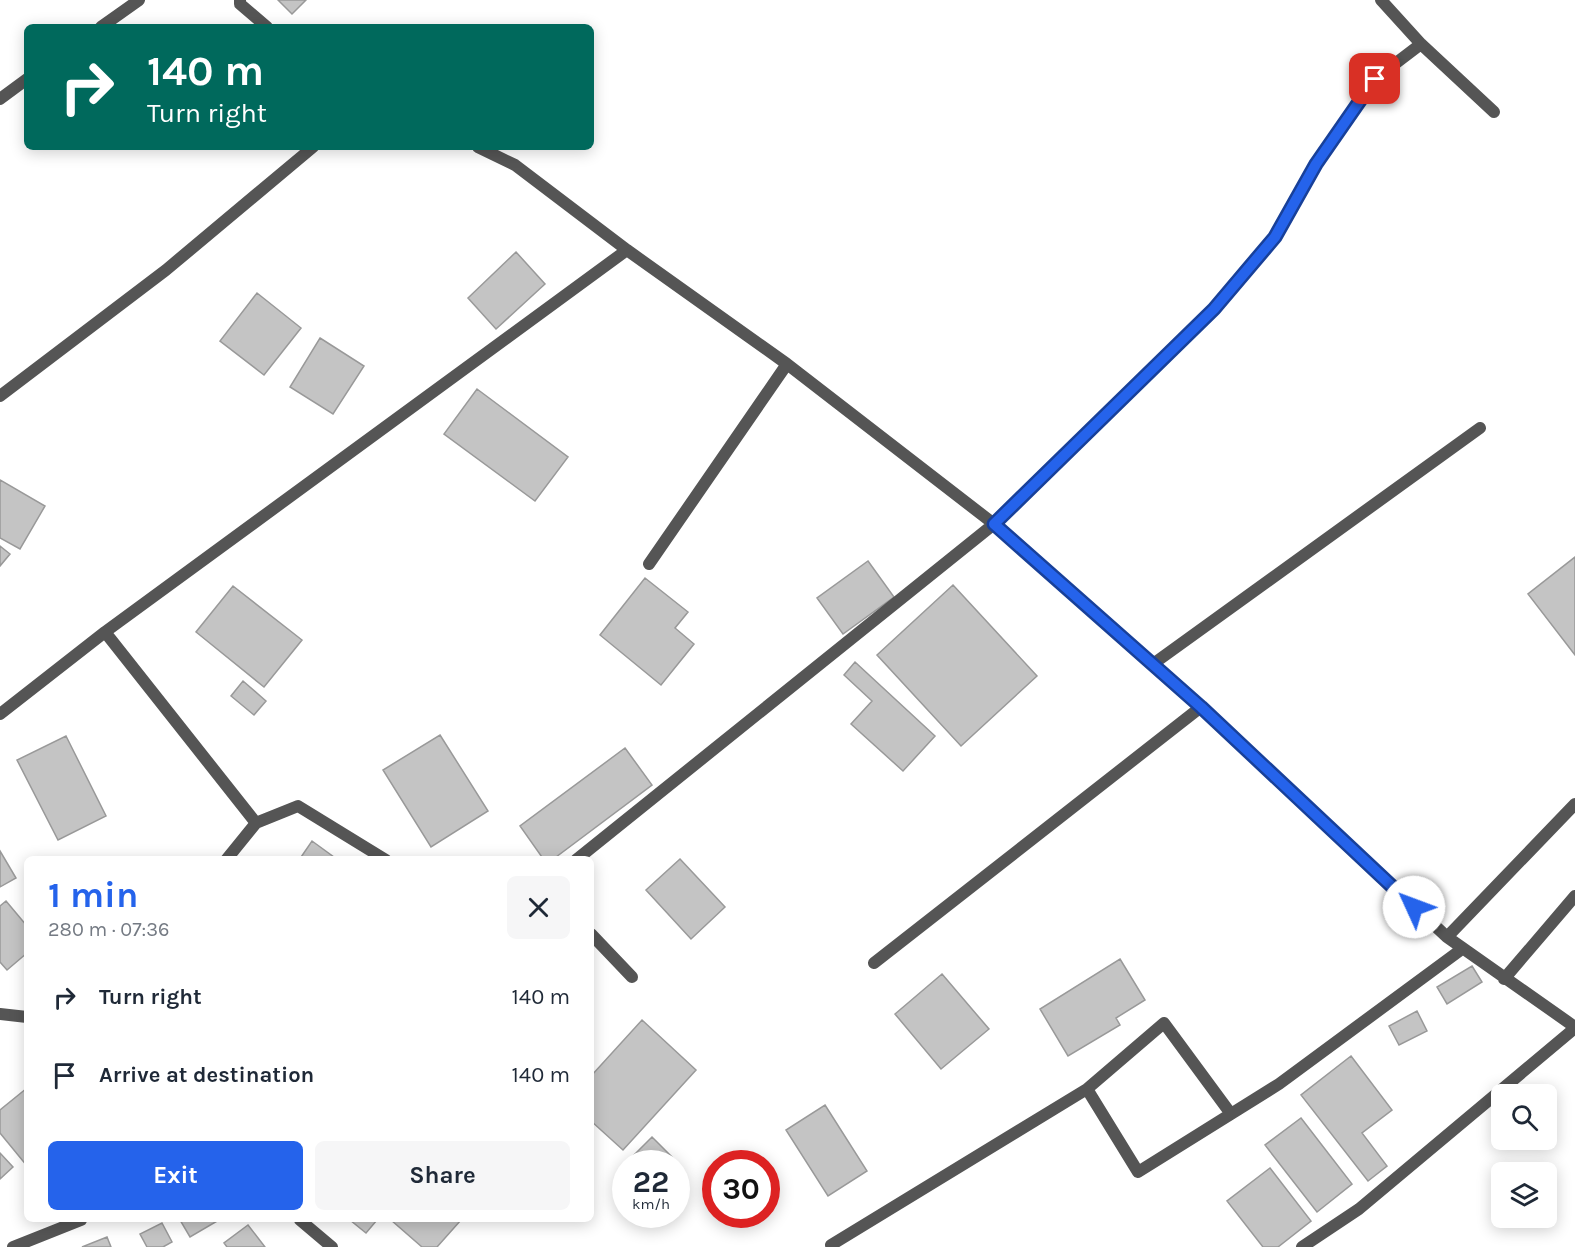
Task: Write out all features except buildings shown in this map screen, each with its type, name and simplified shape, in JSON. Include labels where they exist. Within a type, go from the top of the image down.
[{"type":"street","points":[[105,24],[139,0]]},
{"type":"street","points":[[240,0],[240,4],[263,24]]},
{"type":"street","points":[[1382,0],[1421,44],[1494,112]]},
{"type":"street","points":[[581,856],[994,524],[1214,309],[1275,237],[1316,164],[1375,79],[1421,44]]},
{"type":"street","points":[[0,99],[24,82]]},
{"type":"street","points":[[0,396],[166,270],[309,150]]},
{"type":"street","points":[[484,150],[515,165],[627,250],[787,364],[994,524],[1201,707],[1448,937],[1575,1028],[1359,1209],[1302,1247]]},
{"type":"street","points":[[0,714],[105,632],[627,250]]},
{"type":"street","points":[[649,564],[787,364]]},
{"type":"street","points":[[1153,664],[1480,428]]},
{"type":"street","points":[[105,632],[256,823]]},
{"type":"street","points":[[874,963],[1201,707]]},
{"type":"street","points":[[1448,937],[1575,804]]},
{"type":"street","points":[[229,856],[256,823],[298,806],[379,856]]},
{"type":"street","points":[[1504,979],[1575,896]]},
{"type":"street","points":[[594,937],[632,977]]},
{"type":"street","points":[[1087,1089],[1138,1172],[1279,1084],[1462,949]]},
{"type":"street","points":[[0,1014],[24,1017]]},
{"type":"street","points":[[830,1246],[1087,1089],[1164,1023],[1231,1114]]},
{"type":"street","points":[[13,1247],[76,1222]]},
{"type":"street","points":[[302,1222],[332,1247]]},
{"type":"route","points":[[1375,79],[1364,99],[1343,123],[1316,164],[1275,237],[1214,309],[994,524],[1201,707],[1414,907]]}]
